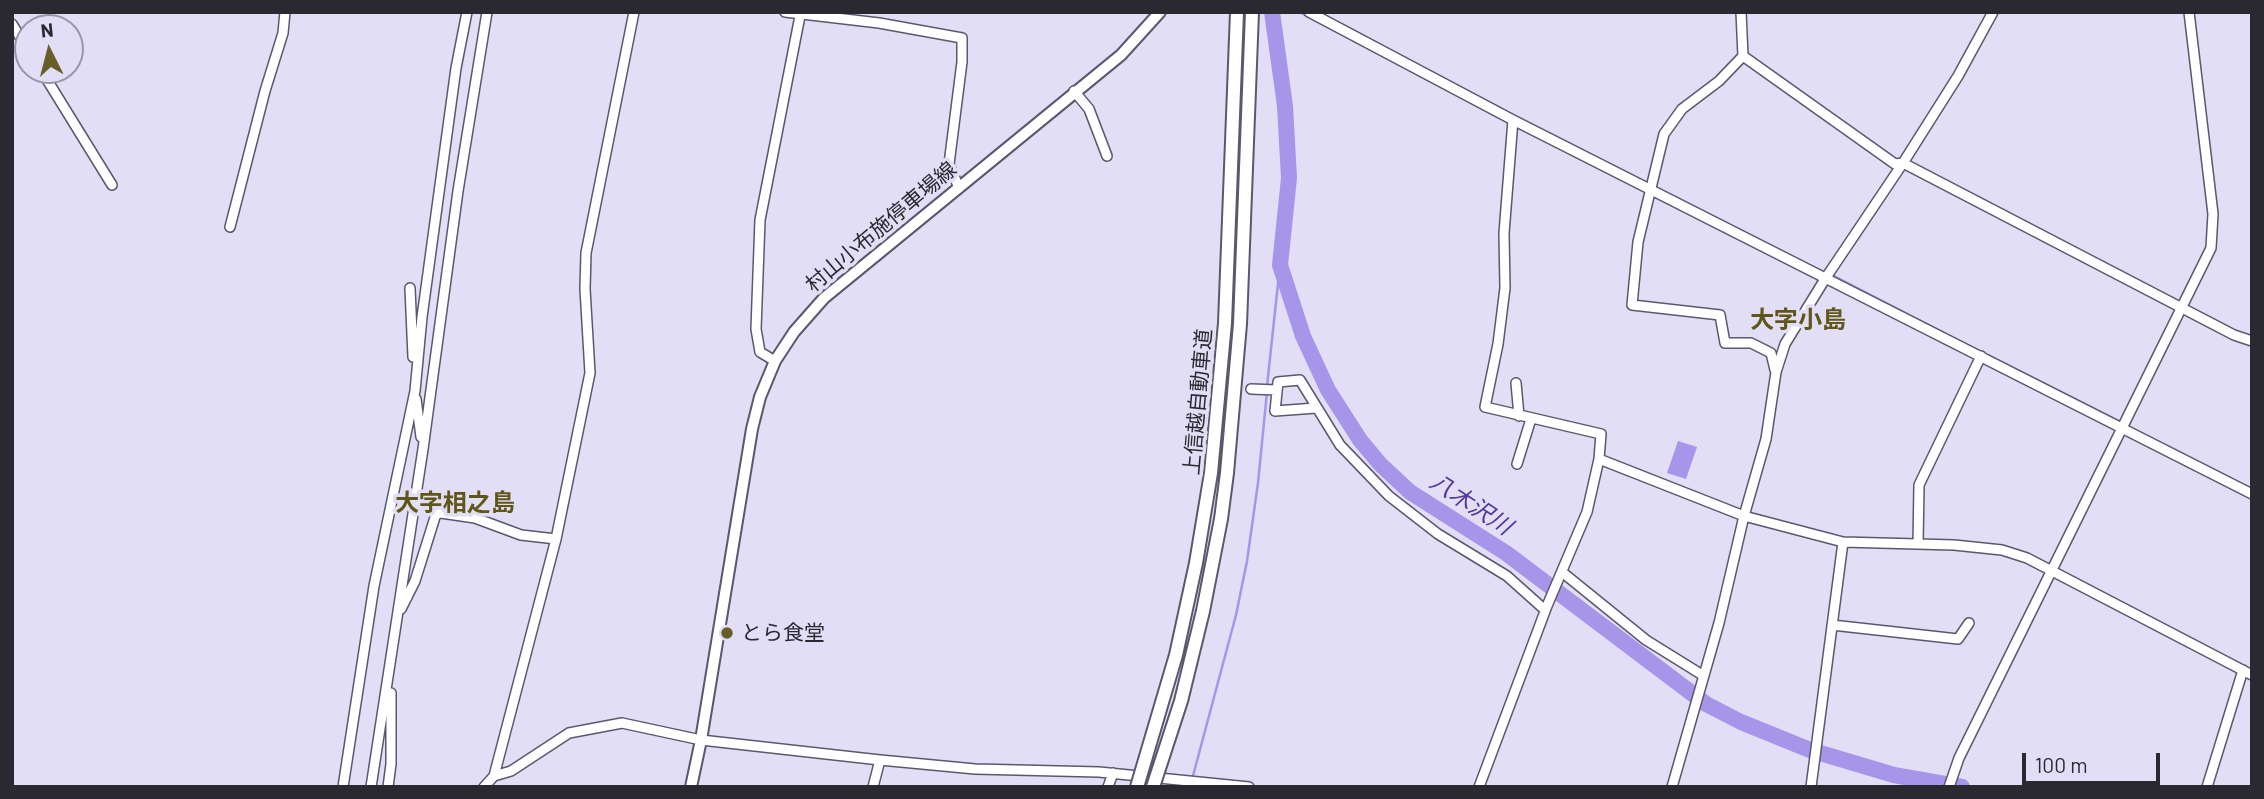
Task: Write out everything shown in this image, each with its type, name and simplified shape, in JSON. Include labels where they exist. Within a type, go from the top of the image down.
[{"type":"highway","name":"上信越自動車道","points":[[1137,787],[1176,655],[1203,529],[1211,473],[1225,323],[1237,12]]},
{"type":"highway","name":"上信越自動車道","points":[[1153,787],[1181,701],[1203,611],[1227,473],[1240,324],[1252,12]]},
{"type":"main road","name":"村山小布施停車場線","points":[[691,787],[752,429],[760,397],[775,361],[794,332],[824,298],[1121,55],[1160,12]]},
{"type":"street","points":[[230,227],[283,33],[285,12]]},
{"type":"street","points":[[343,787],[374,586],[415,391],[422,317],[450,109],[467,12]]},
{"type":"street","points":[[370,787],[390,674],[458,191],[487,12]]},
{"type":"street","points":[[484,787],[494,776],[556,539],[590,373],[586,253],[634,12]]},
{"type":"street","points":[[788,12],[800,16],[879,23],[962,38],[962,62],[949,164],[958,188]]},
{"type":"street","points":[[1309,12],[1649,190],[2252,495]]},
{"type":"street","points":[[1741,12],[1743,56],[1719,81],[1682,109],[1664,134],[1638,242],[1632,306],[1720,316],[1724,343],[1751,343],[1771,353],[1776,372]]},
{"type":"street","points":[[1672,787],[1719,623],[1744,516],[1766,439],[1776,372],[1785,344],[1958,76],[1993,12]]},
{"type":"street","points":[[1949,787],[1959,758],[2211,248],[2213,214],[2189,12]]},
{"type":"street","points":[[775,361],[760,352],[756,329],[760,220],[800,16]]},
{"type":"street","points":[[1743,56],[1895,164],[1903,163],[2234,335],[2252,341]]},
{"type":"street","points":[[50,84],[112,185]]},
{"type":"street","points":[[1074,91],[1090,109],[1107,156]]},
{"type":"street","points":[[1479,787],[1546,608],[1587,512],[1599,459],[1601,434],[1485,407],[1498,344],[1505,288],[1504,233],[1513,120]]},
{"type":"street","points":[[410,288],[415,391],[422,449]]},
{"type":"street","points":[[1918,544],[1919,485],[1981,356]]},
{"type":"street","points":[[1316,408],[1275,411],[1278,382],[1300,380],[1340,445],[1389,496],[1438,534],[1507,576],[1546,608]]},
{"type":"street","points":[[1516,383],[1519,416]]},
{"type":"street","points":[[1251,388],[1277,390]]},
{"type":"street","points":[[1517,464],[1531,419]]},
{"type":"street","points":[[1599,459],[1744,516],[1843,542],[1954,545],[2002,550],[2027,558],[2247,672],[2207,787]]},
{"type":"street","points":[[397,617],[415,581],[436,514],[475,519],[522,535],[556,539]]},
{"type":"street","points":[[1811,787],[1843,542]]},
{"type":"street","points":[[1562,572],[1646,640],[1703,678]]},
{"type":"street","points":[[1832,625],[1958,639],[1969,623]]},
{"type":"street","points":[[388,787],[391,764],[390,674]]},
{"type":"street","points":[[494,776],[511,771],[569,733],[622,723],[701,740],[880,760],[975,769],[1113,773],[1179,782],[1249,787]]},
{"type":"street","points":[[873,787],[880,760]]},
{"type":"street","points":[[1108,787],[1113,773]]},
{"type":"shaded area","points":[[1678,441],[1697,447],[1686,479],[1667,473]]},
{"type":"waterway","name":"八木沢川","points":[[1272,12],[1285,106],[1289,178],[1280,265],[1303,336],[1328,390],[1360,440],[1380,464],[1410,492],[1506,553],[1706,704],[1741,722],[1810,750],[1894,775],[1962,787]]},
{"type":"waterway","points":[[1299,12],[1336,31]]},
{"type":"waterway","points":[[1345,36],[1373,51]]},
{"type":"waterway","points":[[1543,130],[1584,151]]},
{"type":"waterway","points":[[1267,386],[1280,265]]},
{"type":"waterway","points":[[1832,275],[1977,350]]},
{"type":"waterway","points":[[1988,355],[2119,421]]},
{"type":"waterway","points":[[1190,787],[1236,615],[1247,561],[1267,392]]},
{"type":"waterway","points":[[2127,426],[2143,434]]},
{"type":"place","name":"とら食堂","points":[[727,633]]},
{"type":"district","name":"大字小島","points":[[1798,320]]},
{"type":"district","name":"大字相之島","points":[[455,503]]}]
